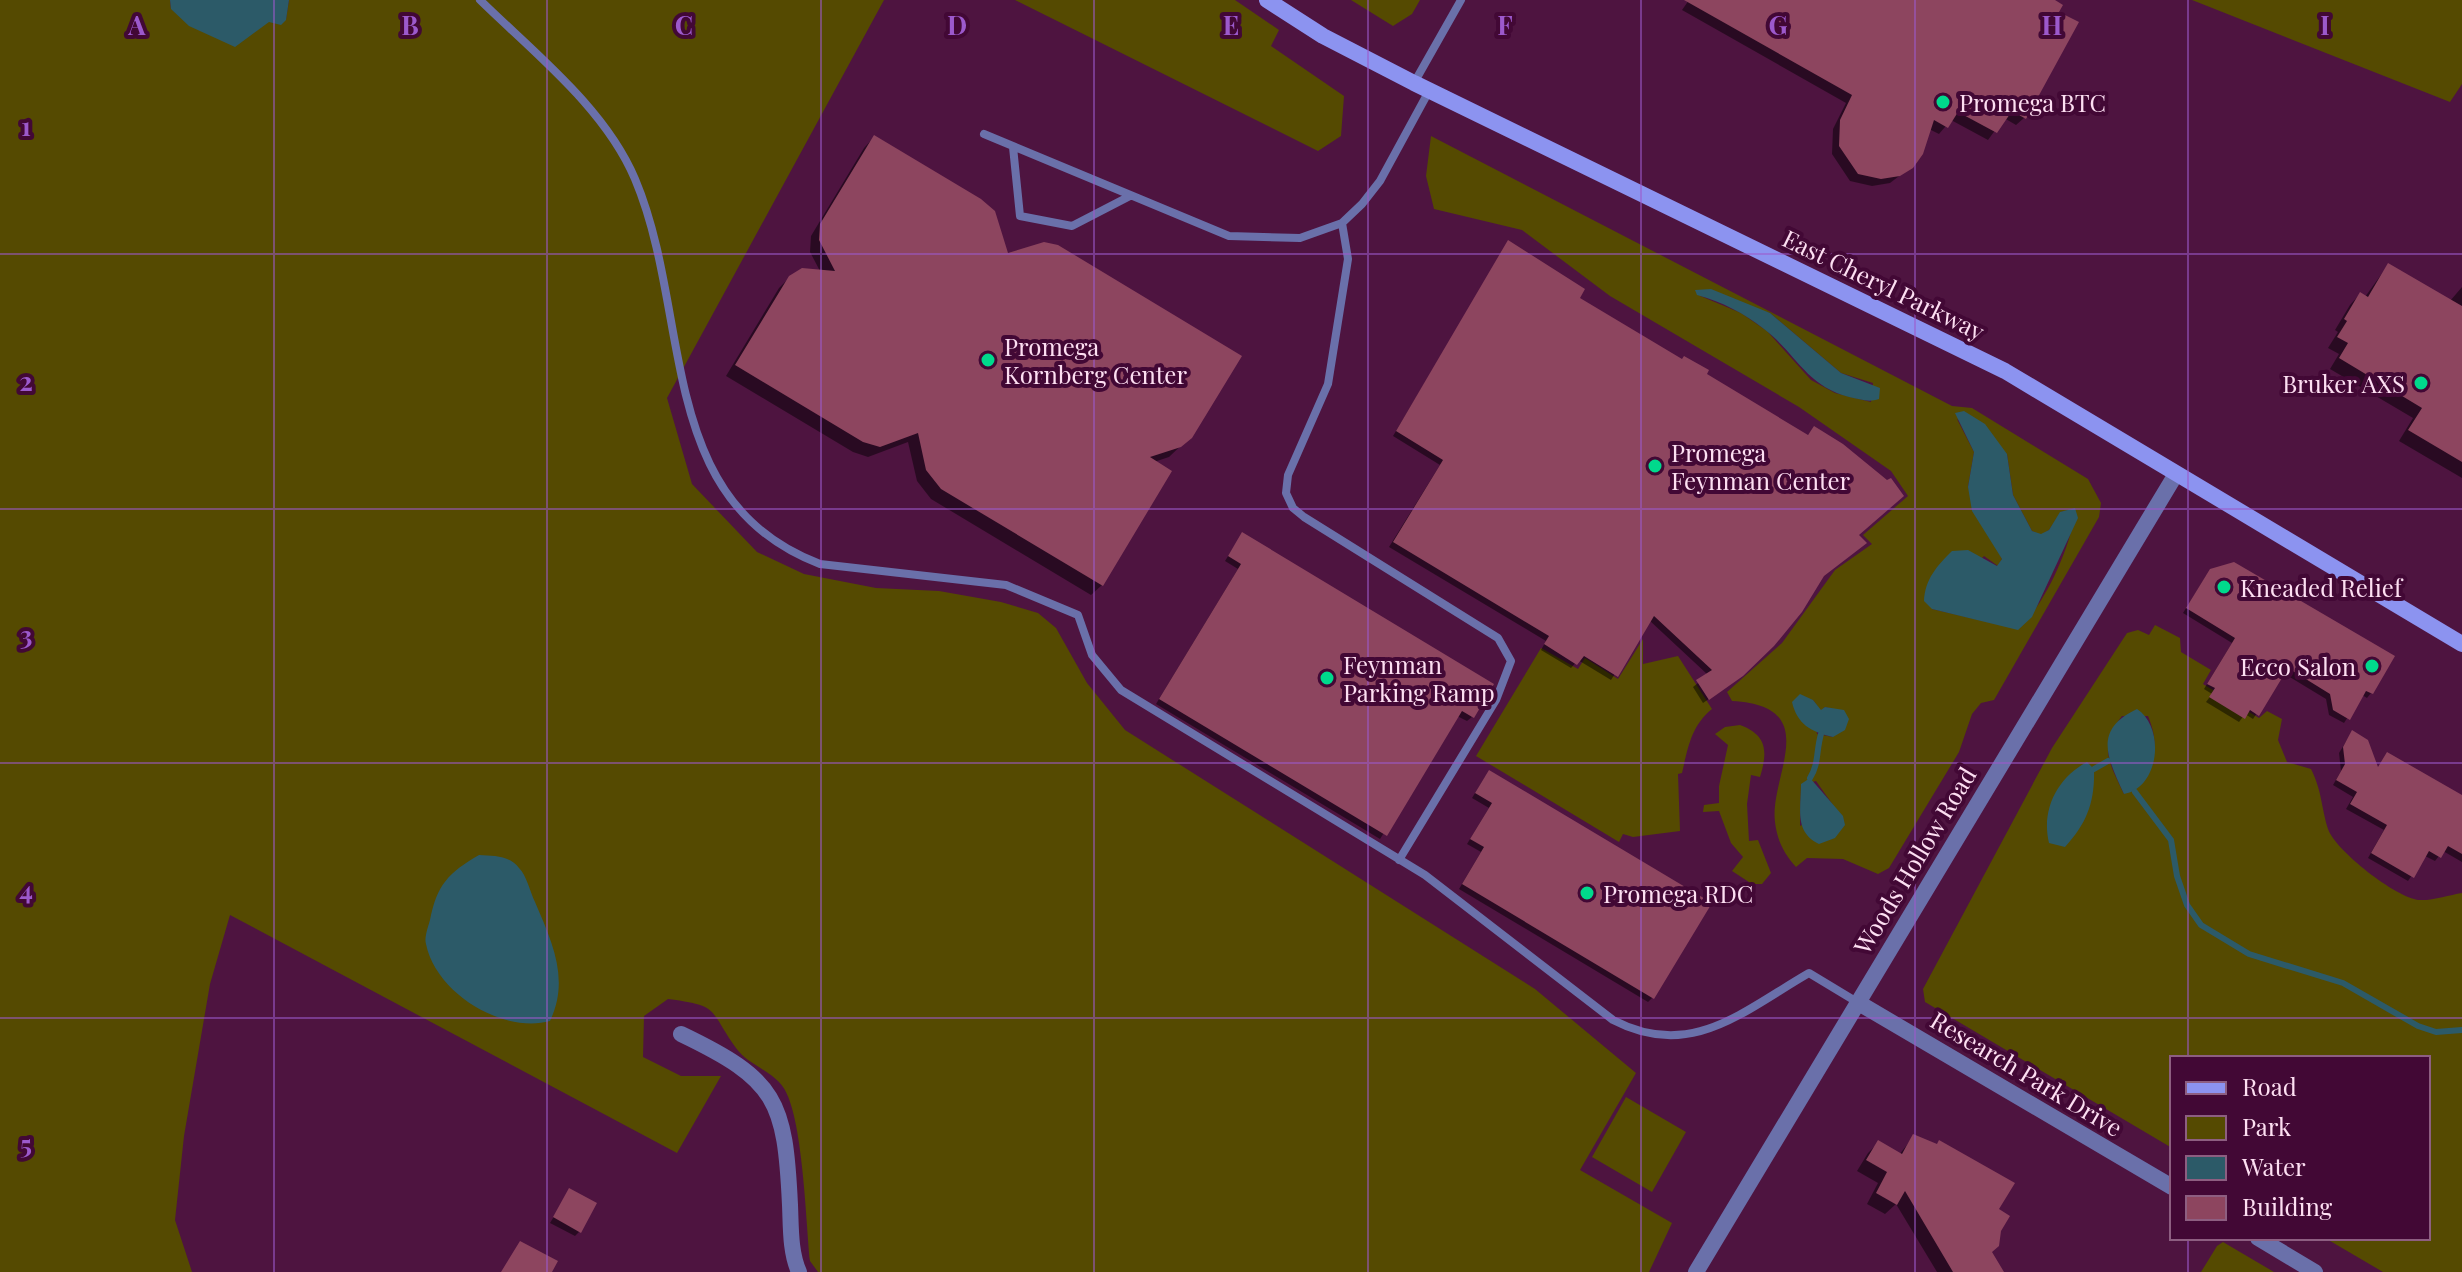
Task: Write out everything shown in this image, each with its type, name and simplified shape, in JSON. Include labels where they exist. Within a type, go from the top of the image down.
[{"type":"street","name":"East Cheryl Parkway","points":[[1267,0],[1323,36],[1422,86],[2005,371],[2462,644]]},
{"type":"street","name":"Woods Hollow Road","points":[[1696,1272],[2176,474]]},
{"type":"street","name":"Research Park Drive","points":[[1857,1002],[2170,1186]]},
{"type":"street","points":[[681,1034],[729,1057],[756,1078],[781,1116],[787,1149],[792,1240],[799,1272]]},
{"type":"street","points":[[2261,1240],[2315,1272]]},
{"type":"lane","points":[[480,0],[603,125],[634,176],[658,244],[695,429],[711,472],[735,508],[792,553],[820,564],[877,573],[1006,585],[1078,615],[1092,655],[1121,690],[1425,875],[1613,1020],[1635,1032],[1662,1038],[1689,1035],[1718,1025],[1809,973],[1857,1002]]},
{"type":"lane","points":[[984,134],[1229,236],[1300,238],[1342,223],[1380,181],[1461,0]]},
{"type":"lane","points":[[1013,147],[1020,216],[1072,226],[1130,196]]},
{"type":"lane","points":[[1342,223],[1348,259],[1328,384],[1288,475],[1286,493],[1293,508],[1304,517],[1498,638],[1511,661],[1496,700],[1399,860]]},
{"type":"green space","points":[[0,0],[170,0],[171,9],[269,22],[286,19],[289,0],[884,0],[667,398],[692,484],[757,552],[804,574],[876,588],[939,591],[1001,602],[1038,613],[1056,628],[1087,683],[1125,730],[1535,989],[1636,1073],[1580,1170],[1672,1223],[1649,1272],[818,1272],[810,1261],[799,1144],[790,1101],[778,1081],[741,1054],[716,1017],[705,1007],[668,999],[644,1016],[643,1057],[681,1076],[721,1076],[677,1153],[230,915],[210,984],[184,1136],[175,1220],[192,1272],[0,1272]]},
{"type":"green space","points":[[1015,0],[1235,0],[1279,30],[1271,46],[1344,96],[1341,136],[1318,151]]},
{"type":"green space","points":[[1351,0],[1420,0],[1412,14],[1393,26]]},
{"type":"green space","points":[[2192,0],[2462,0],[2462,84],[2450,102]]},
{"type":"green space","points":[[1431,136],[1952,406],[1972,408],[2088,479],[2101,503],[2099,517],[1994,700],[1981,703],[1972,714],[1959,752],[1889,868],[1878,874],[1843,859],[1807,858],[1796,867],[1782,846],[1775,822],[1775,804],[1786,746],[1785,729],[1777,716],[1760,706],[1732,701],[1727,692],[1782,643],[1835,570],[1872,544],[1863,535],[1908,496],[1891,471],[1799,407],[1610,296],[1522,230],[1434,209],[1426,176]],"holes":[[[1698,295],[1770,313],[1841,373],[1873,383],[1871,402],[1835,393],[1811,380],[1767,331],[1741,313]],[[1957,419],[2007,454],[2013,495],[2032,531],[2041,535],[2049,530],[2061,512],[2075,509],[2069,539],[2056,574],[2038,606],[2018,629],[1932,609],[1984,556],[1998,566],[2002,559],[1968,487],[1974,452]],[[1813,700],[1821,711],[1825,707],[1840,711],[1833,737],[1817,734]],[[1816,781],[1833,805],[1800,826],[1801,785]]]},
{"type":"green space","points":[[2155,625],[2180,638],[2181,652],[2211,670],[2203,684],[2259,718],[2267,711],[2282,719],[2278,740],[2287,762],[2311,769],[2328,829],[2342,849],[2368,872],[2396,891],[2419,900],[2462,893],[2462,1272],[2383,1272],[2328,1240],[2430,1240],[2430,1056],[2170,1056],[2170,1147],[1925,1002],[1923,989],[2052,748],[2127,633],[2138,630],[2149,635]],"holes":[[[2122,716],[2148,716],[2153,730],[2151,759],[2124,794],[2108,755],[2110,737]]]},
{"type":"green space","points":[[1643,639],[1643,664],[1678,656],[1712,709],[1695,730],[1682,773],[1678,774],[1680,831],[1633,837],[1623,834],[1619,842],[1476,756],[1541,648],[1578,669],[1585,658],[1618,679]]},
{"type":"green space","points":[[1740,725],[1756,734],[1764,752],[1760,777],[1751,775],[1747,804],[1749,841],[1758,840],[1771,873],[1762,884],[1752,884],[1732,871],[1743,857],[1731,843],[1719,811],[1703,812],[1704,805],[1719,803],[1719,786],[1728,745],[1715,734],[1725,727]]},
{"type":"green space","points":[[1626,1097],[1686,1132],[1652,1192],[1592,1157]]},
{"type":"green space","points":[[2223,1242],[2274,1272],[2201,1272],[2217,1246]]},
{"type":"water","points":[[170,0],[289,0],[286,20],[281,25],[269,22],[235,47],[189,26],[171,9]]},
{"type":"water","points":[[1711,289],[1770,313],[1841,373],[1880,388],[1879,399],[1868,401],[1849,397],[1822,385],[1756,323],[1697,295],[1695,290]]},
{"type":"water","points":[[1964,411],[1985,424],[2007,454],[2013,495],[2032,531],[2041,534],[2049,530],[2060,512],[2075,508],[2078,518],[2032,617],[2018,630],[1932,609],[1924,601],[1933,573],[1952,551],[1968,550],[1997,566],[2002,559],[1972,511],[1968,487],[1974,452],[1955,413]]},
{"type":"water","points":[[1800,694],[1813,700],[1821,710],[1825,707],[1844,710],[1849,719],[1845,730],[1833,737],[1806,726],[1797,716],[1792,702]]},
{"type":"water","points":[[2137,709],[2152,729],[2154,756],[2145,781],[2124,794],[2109,757],[2109,736],[2123,717]]},
{"type":"water","points":[[2087,762],[2094,769],[2094,781],[2084,820],[2065,847],[2049,843],[2047,819],[2054,796],[2067,777]]},
{"type":"water","points":[[1810,778],[1843,816],[1845,825],[1835,838],[1819,844],[1806,833],[1801,819],[1801,784]]},
{"type":"water","points":[[479,855],[511,861],[522,871],[526,880],[552,946],[559,975],[556,1005],[550,1021],[532,1023],[493,1016],[458,994],[432,962],[426,939],[436,898],[452,874]]},
{"type":"building","name":"Promega BTC","points":[[1684,0],[2055,0],[2063,5],[2059,12],[2079,22],[2026,119],[2012,111],[1997,133],[1958,112],[1948,128],[1934,120],[1923,154],[1913,168],[1900,176],[1881,179],[1858,174],[1839,146],[1840,120],[1852,95]]},
{"type":"building","name":"Promega Kornberg Center","points":[[874,135],[981,199],[995,211],[1008,253],[1044,242],[1058,245],[1242,356],[1192,438],[1181,447],[1150,457],[1172,471],[1103,586],[941,489],[926,470],[918,433],[880,447],[863,442],[735,365],[789,276],[802,268],[835,271],[819,240],[820,224]]},
{"type":"building","name":"Promega Feynman Center","points":[[1508,240],[1585,289],[1580,298],[1682,359],[1684,356],[1709,370],[1707,374],[1808,435],[1814,426],[1843,444],[1887,480],[1891,478],[1904,496],[1859,535],[1867,543],[1824,576],[1802,612],[1774,646],[1743,676],[1709,700],[1696,680],[1712,670],[1654,616],[1618,677],[1584,656],[1577,665],[1544,644],[1549,636],[1393,542],[1443,460],[1396,431]]},
{"type":"building","name":"Bruker AXS","points":[[2388,263],[2462,306],[2462,462],[2408,430],[2422,408],[2339,358],[2348,343],[2337,337],[2347,321],[2344,319],[2360,292],[2368,297]]},
{"type":"building","name":"Feynman Parking Ramp","points":[[1242,532],[1494,684],[1474,718],[1462,711],[1387,836],[1159,699],[1241,564],[1228,556]]},
{"type":"building","points":[[2234,562],[2395,656],[2373,694],[2366,691],[2350,720],[2333,710],[2330,694],[2288,668],[2259,716],[2250,710],[2245,719],[2209,697],[2215,688],[2207,684],[2235,638],[2186,608],[2210,569]]},
{"type":"building","points":[[2352,730],[2368,740],[2378,767],[2387,752],[2462,795],[2462,854],[2448,846],[2441,858],[2429,851],[2414,878],[2371,853],[2387,825],[2350,804],[2357,792],[2336,780],[2345,764],[2343,747]]},
{"type":"building","name":"Promega RDC","points":[[1489,770],[1712,903],[1654,999],[1462,884],[1484,847],[1470,839],[1492,803],[1475,793]]},
{"type":"building","points":[[1913,1134],[1937,1144],[1939,1140],[2015,1183],[1999,1209],[2010,1216],[2001,1231],[1999,1246],[1992,1252],[2004,1272],[1953,1272],[1905,1191],[1897,1205],[1876,1193],[1887,1172],[1866,1160],[1878,1140],[1902,1154]]},
{"type":"building","points":[[569,1188],[597,1203],[581,1233],[553,1217]]},
{"type":"building","points":[[520,1241],[558,1261],[552,1272],[501,1272]]},
{"type":"waterway","points":[[1810,778],[1821,734]]},
{"type":"waterway","points":[[2094,769],[2108,761]]},
{"type":"waterway","points":[[2135,792],[2171,840],[2177,876],[2187,905],[2201,925],[2249,954],[2343,983],[2418,1026],[2436,1032],[2462,1030]]},
{"type":"place","name":"Promega BTC","points":[[1943,102]]},
{"type":"place","name":"Promega Kornberg Center","points":[[988,360]]},
{"type":"place","name":"Bruker AXS","points":[[2421,383]]},
{"type":"place","name":"Promega Feynman Center","points":[[1655,466]]},
{"type":"place","name":"Kneaded Relief","points":[[2224,587]]},
{"type":"place","name":"Ecco Salon","points":[[2372,666]]},
{"type":"place","name":"Feynman Parking Ramp","points":[[1327,678]]},
{"type":"place","name":"Promega RDC","points":[[1587,893]]}]
